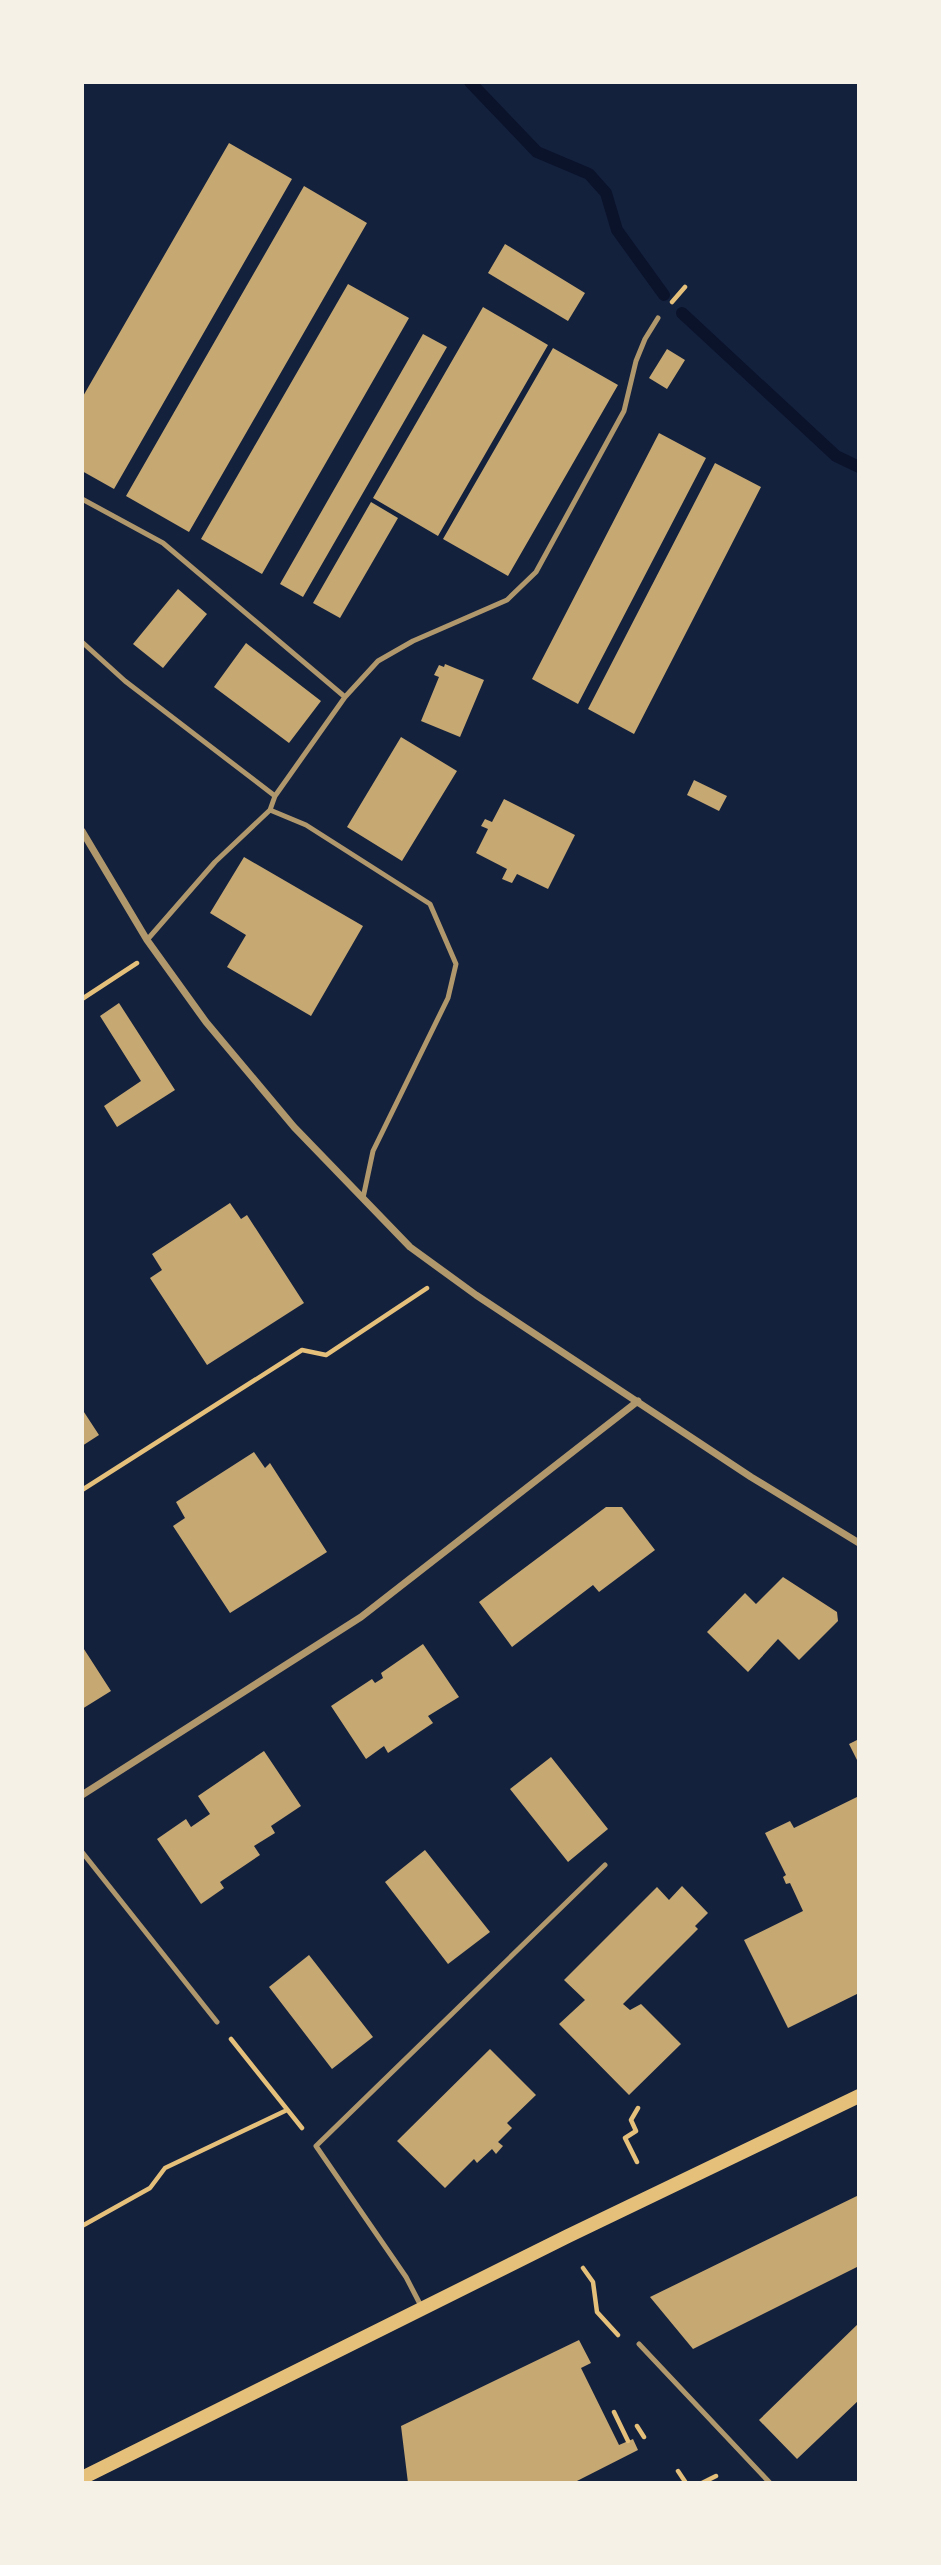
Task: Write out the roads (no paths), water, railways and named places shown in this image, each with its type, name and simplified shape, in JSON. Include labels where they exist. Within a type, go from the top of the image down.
[{"type":"main road","points":[[82,2478],[859,2096]]},
{"type":"street","points":[[82,831],[146,940],[206,1021],[294,1127],[410,1247],[476,1295],[751,1477],[859,1544]]},
{"type":"street","points":[[82,1795],[361,1617],[638,1401]]},
{"type":"lane","points":[[146,940],[215,862],[270,810],[275,796],[345,697],[378,661],[413,641],[506,600],[536,572],[624,411],[636,361],[658,318]]},
{"type":"lane","points":[[82,499],[163,544],[345,697]]},
{"type":"lane","points":[[82,642],[125,681],[275,796]]},
{"type":"lane","points":[[270,810],[306,825],[430,904],[456,964],[448,998],[373,1152],[363,1198]]},
{"type":"lane","points":[[82,1852],[217,2022]]},
{"type":"lane","points":[[422,2309],[406,2277],[316,2146],[605,1865]]},
{"type":"lane","points":[[639,2344],[770,2483]]},
{"type":"waterway","points":[[470,82],[537,152],[589,174],[606,193],[617,230],[664,295]]},
{"type":"waterway","points":[[682,313],[836,456],[859,467]]}]
